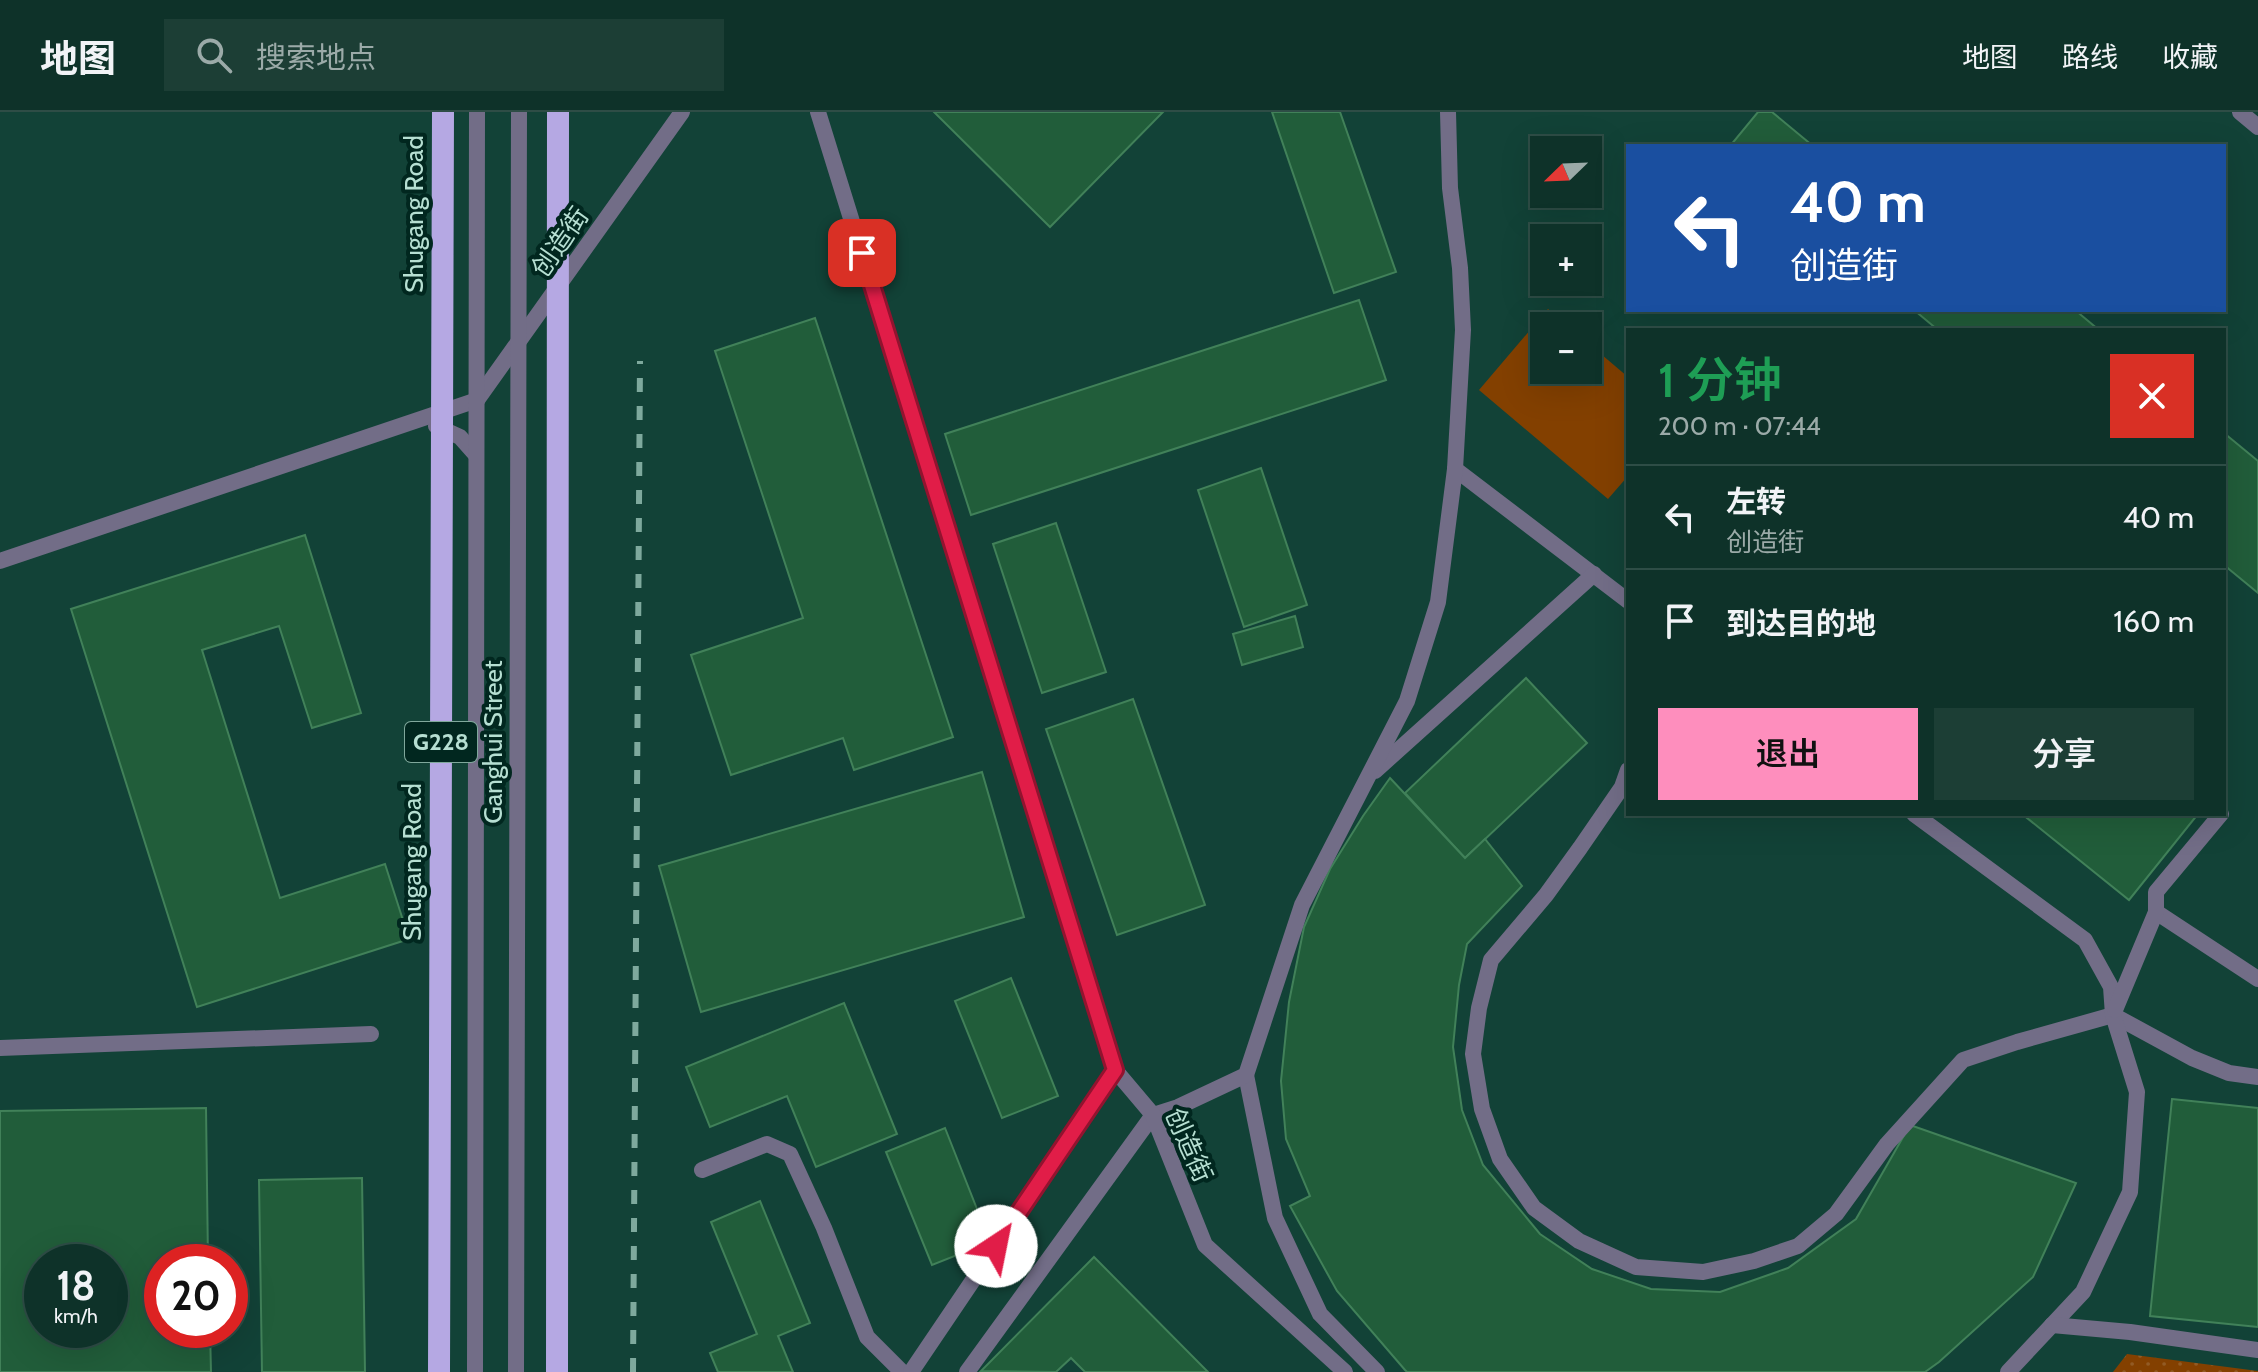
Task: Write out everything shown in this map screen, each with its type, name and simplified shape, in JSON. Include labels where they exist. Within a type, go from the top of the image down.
[{"type":"highway","name":"Shugang Road","points":[[439,1372],[443,112]]},
{"type":"highway","points":[[557,1372],[558,112]]},
{"type":"street","name":"Ganghui Street","points":[[475,1372],[477,112]]},
{"type":"street","name":"Ganghui Street","points":[[516,1372],[519,112]]},
{"type":"street","name":"创造街","points":[[477,400],[682,112]]},
{"type":"street","points":[[1377,1372],[1320,1314],[1275,1218],[1246,1075],[1302,905],[1407,701],[1438,602],[1455,469],[1463,330],[1460,268],[1450,188],[1448,112]]},
{"type":"street","points":[[2240,112],[2258,127]]},
{"type":"street","name":"创造街","points":[[816,114],[1115,1070],[1153,1115],[1205,1245],[1345,1372]]},
{"type":"street","points":[[0,561],[477,400]]},
{"type":"street","points":[[411,422],[436,426],[460,437],[476,455]]},
{"type":"street","points":[[1455,469],[1626,599]]},
{"type":"street","points":[[1368,777],[1594,574]]},
{"type":"street","points":[[1626,776],[1622,787],[1546,895],[1491,960],[1479,1008],[1473,1054],[1482,1109],[1500,1159],[1534,1208],[1579,1241],[1636,1267],[1703,1272],[1754,1261],[1798,1246],[1836,1214],[1887,1144],[1963,1060],[2113,1015],[2204,1063],[2229,1073],[2258,1077]]},
{"type":"street","points":[[1917,816],[2085,940],[2111,987],[2113,1015],[2137,1092],[2130,1192],[2083,1292],[2008,1372]]},
{"type":"street","points":[[2113,1015],[2156,912],[2156,892],[2219,816]]},
{"type":"street","points":[[2156,912],[2258,979]]},
{"type":"street","points":[[0,1048],[371,1034]]},
{"type":"street","points":[[911,1372],[1115,1070]]},
{"type":"street","points":[[967,1372],[1153,1115],[1178,1107],[1246,1075]]},
{"type":"street","points":[[702,1170],[767,1144],[790,1154],[824,1228],[867,1337],[902,1372]]},
{"type":"street","points":[[2052,1325],[2130,1332],[2258,1350]]},
{"type":"shaded area","points":[[1530,330],[1530,384],[1602,384],[1602,355],[1626,375],[1626,478],[1608,499],[1479,390]]},
{"type":"shaded area","points":[[2127,1354],[2258,1371],[2258,1372],[2113,1372]]},
{"type":"building","points":[[934,112],[1163,112],[1050,227]]},
{"type":"building","points":[[1272,112],[1340,112],[1396,272],[1334,293]]},
{"type":"building","points":[[1758,112],[1772,112],[1811,144],[1732,144]]},
{"type":"building","points":[[1359,300],[1386,380],[971,515],[945,434]]},
{"type":"building","points":[[1916,312],[2077,312],[2097,328],[1936,328]]},
{"type":"building","points":[[815,318],[953,737],[854,770],[843,738],[731,775],[691,655],[803,618],[715,351]]},
{"type":"building","points":[[2226,435],[2258,461],[2258,593],[2226,567]]},
{"type":"building","points":[[1261,468],[1307,605],[1244,627],[1198,490]]},
{"type":"building","points":[[1056,523],[1106,672],[1042,693],[993,544]]},
{"type":"building","points":[[305,535],[361,713],[312,728],[279,626],[202,650],[280,898],[385,864],[409,939],[197,1007],[71,609]]},
{"type":"building","points":[[1295,616],[1303,647],[1242,665],[1233,634]]},
{"type":"building","points":[[1526,678],[1587,743],[1465,858],[1405,793]]},
{"type":"building","points":[[1133,699],[1205,905],[1117,935],[1046,729]]},
{"type":"building","points":[[982,772],[1024,917],[701,1012],[659,866]]},
{"type":"building","points":[[1390,778],[1465,858],[1485,839],[1522,886],[1467,944],[1459,985],[1453,1047],[1462,1110],[1483,1165],[1540,1234],[1592,1269],[1651,1289],[1720,1292],[1788,1268],[1856,1219],[1910,1125],[2076,1183],[2033,1277],[1925,1372],[1407,1372],[1337,1291],[1290,1206],[1310,1196],[1286,1139],[1281,1081],[1289,1002],[1304,927],[1330,869]]},
{"type":"building","points":[[2024,816],[2196,816],[2129,900]]},
{"type":"building","points":[[1011,978],[1058,1096],[1002,1118],[955,1001]]},
{"type":"building","points":[[844,1003],[897,1134],[816,1167],[787,1096],[710,1127],[686,1067]]},
{"type":"building","points":[[2172,1099],[2258,1108],[2258,1327],[2150,1316]]},
{"type":"building","points":[[206,1108],[208,1244],[144,1244],[144,1348],[210,1348],[211,1372],[0,1372],[0,1111]]},
{"type":"building","points":[[945,1128],[990,1242],[932,1265],[886,1152]]},
{"type":"building","points":[[362,1178],[365,1372],[262,1372],[259,1180]]},
{"type":"building","points":[[760,1201],[810,1323],[778,1336],[793,1372],[718,1372],[710,1353],[757,1334],[711,1222]]},
{"type":"building","points":[[1094,1257],[1208,1372],[1085,1372],[1071,1358],[1056,1372],[981,1371]]},
{"type":"railway","points":[[633,1372],[640,361]]},
{"type":"route","points":[[862,253],[1115,1070],[996,1246]]}]
